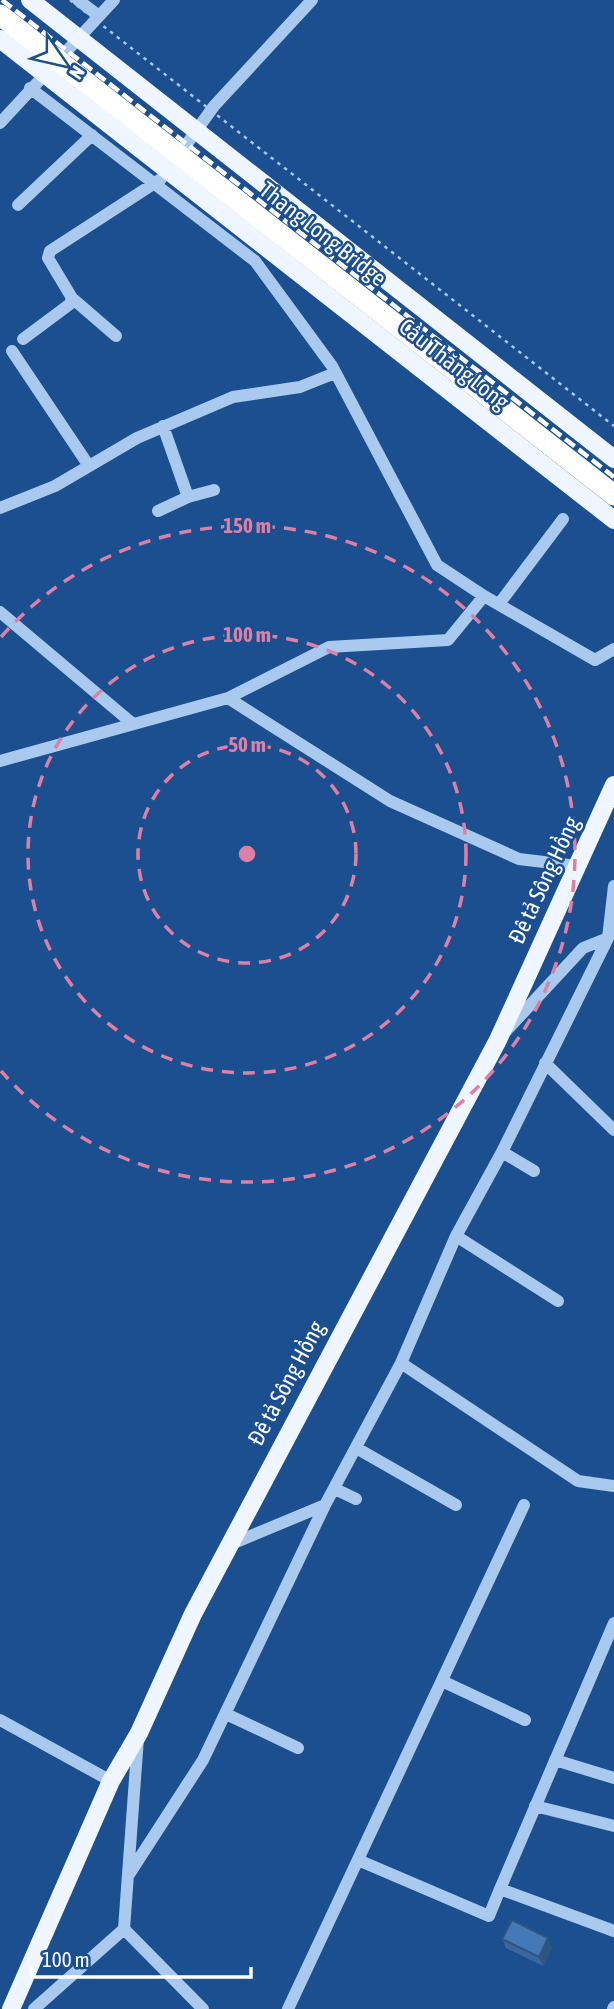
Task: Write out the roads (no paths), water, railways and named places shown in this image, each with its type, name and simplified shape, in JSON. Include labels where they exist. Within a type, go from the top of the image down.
[{"type":"highway","name":"Thang Long Bridge","points":[[0,15],[614,495]]},
{"type":"main road","name":"Cầu Thăng Long","points":[[30,0],[614,459]]},
{"type":"main road","name":"Cầu Thăng Long","points":[[0,39],[614,520]]},
{"type":"main road","name":"Đê tả Sông Hồng","points":[[11,2009],[111,1781],[139,1733],[193,1614],[498,1040],[614,785]]},
{"type":"street","points":[[78,0],[99,16]]},
{"type":"street","points":[[0,123],[114,0]]},
{"type":"street","points":[[116,336],[72,298],[48,258],[50,251],[157,184],[214,106],[312,0]]},
{"type":"street","points":[[30,88],[254,261],[335,373],[437,565],[484,596],[595,660],[614,649]]},
{"type":"street","points":[[18,205],[92,135]]},
{"type":"street","points":[[23,339],[70,304],[72,298]]},
{"type":"street","points":[[12,351],[89,466]]},
{"type":"street","points":[[0,508],[55,486],[163,426],[233,397],[300,387],[335,373]]},
{"type":"street","points":[[163,426],[188,497]]},
{"type":"street","points":[[158,511],[188,497],[214,490]]},
{"type":"street","points":[[499,604],[563,519]]},
{"type":"street","points":[[0,761],[228,698],[329,647],[448,640],[484,596]]},
{"type":"street","points":[[0,611],[133,724]]},
{"type":"street","points":[[228,698],[390,801],[519,859],[577,866]]},
{"type":"street","points":[[128,1876],[203,1760],[325,1505],[358,1449],[401,1363],[456,1236],[611,941],[614,886]]},
{"type":"street","points":[[498,1040],[583,948],[611,941]]},
{"type":"street","points":[[545,1063],[614,1130]]},
{"type":"street","points":[[502,1152],[534,1171]]},
{"type":"street","points":[[456,1236],[558,1301]]},
{"type":"street","points":[[401,1363],[578,1481],[614,1486]]},
{"type":"street","points":[[358,1449],[456,1505]]},
{"type":"street","points":[[335,1489],[356,1499]]},
{"type":"street","points":[[229,1545],[325,1505]]},
{"type":"street","points":[[288,2009],[524,1505]]},
{"type":"street","points":[[358,1860],[489,1916],[614,1623]]},
{"type":"street","points":[[442,1681],[525,1720]]},
{"type":"street","points":[[226,1714],[298,1748]]},
{"type":"street","points":[[0,1720],[111,1781]]},
{"type":"street","points":[[34,2009],[124,1929],[139,1733]]},
{"type":"street","points":[[555,1760],[614,1778]]},
{"type":"street","points":[[535,1807],[614,1826]]},
{"type":"street","points":[[499,1889],[614,1931]]},
{"type":"street","points":[[124,1929],[203,2009]]},
{"type":"railway","points":[[2,0],[614,477]]}]
